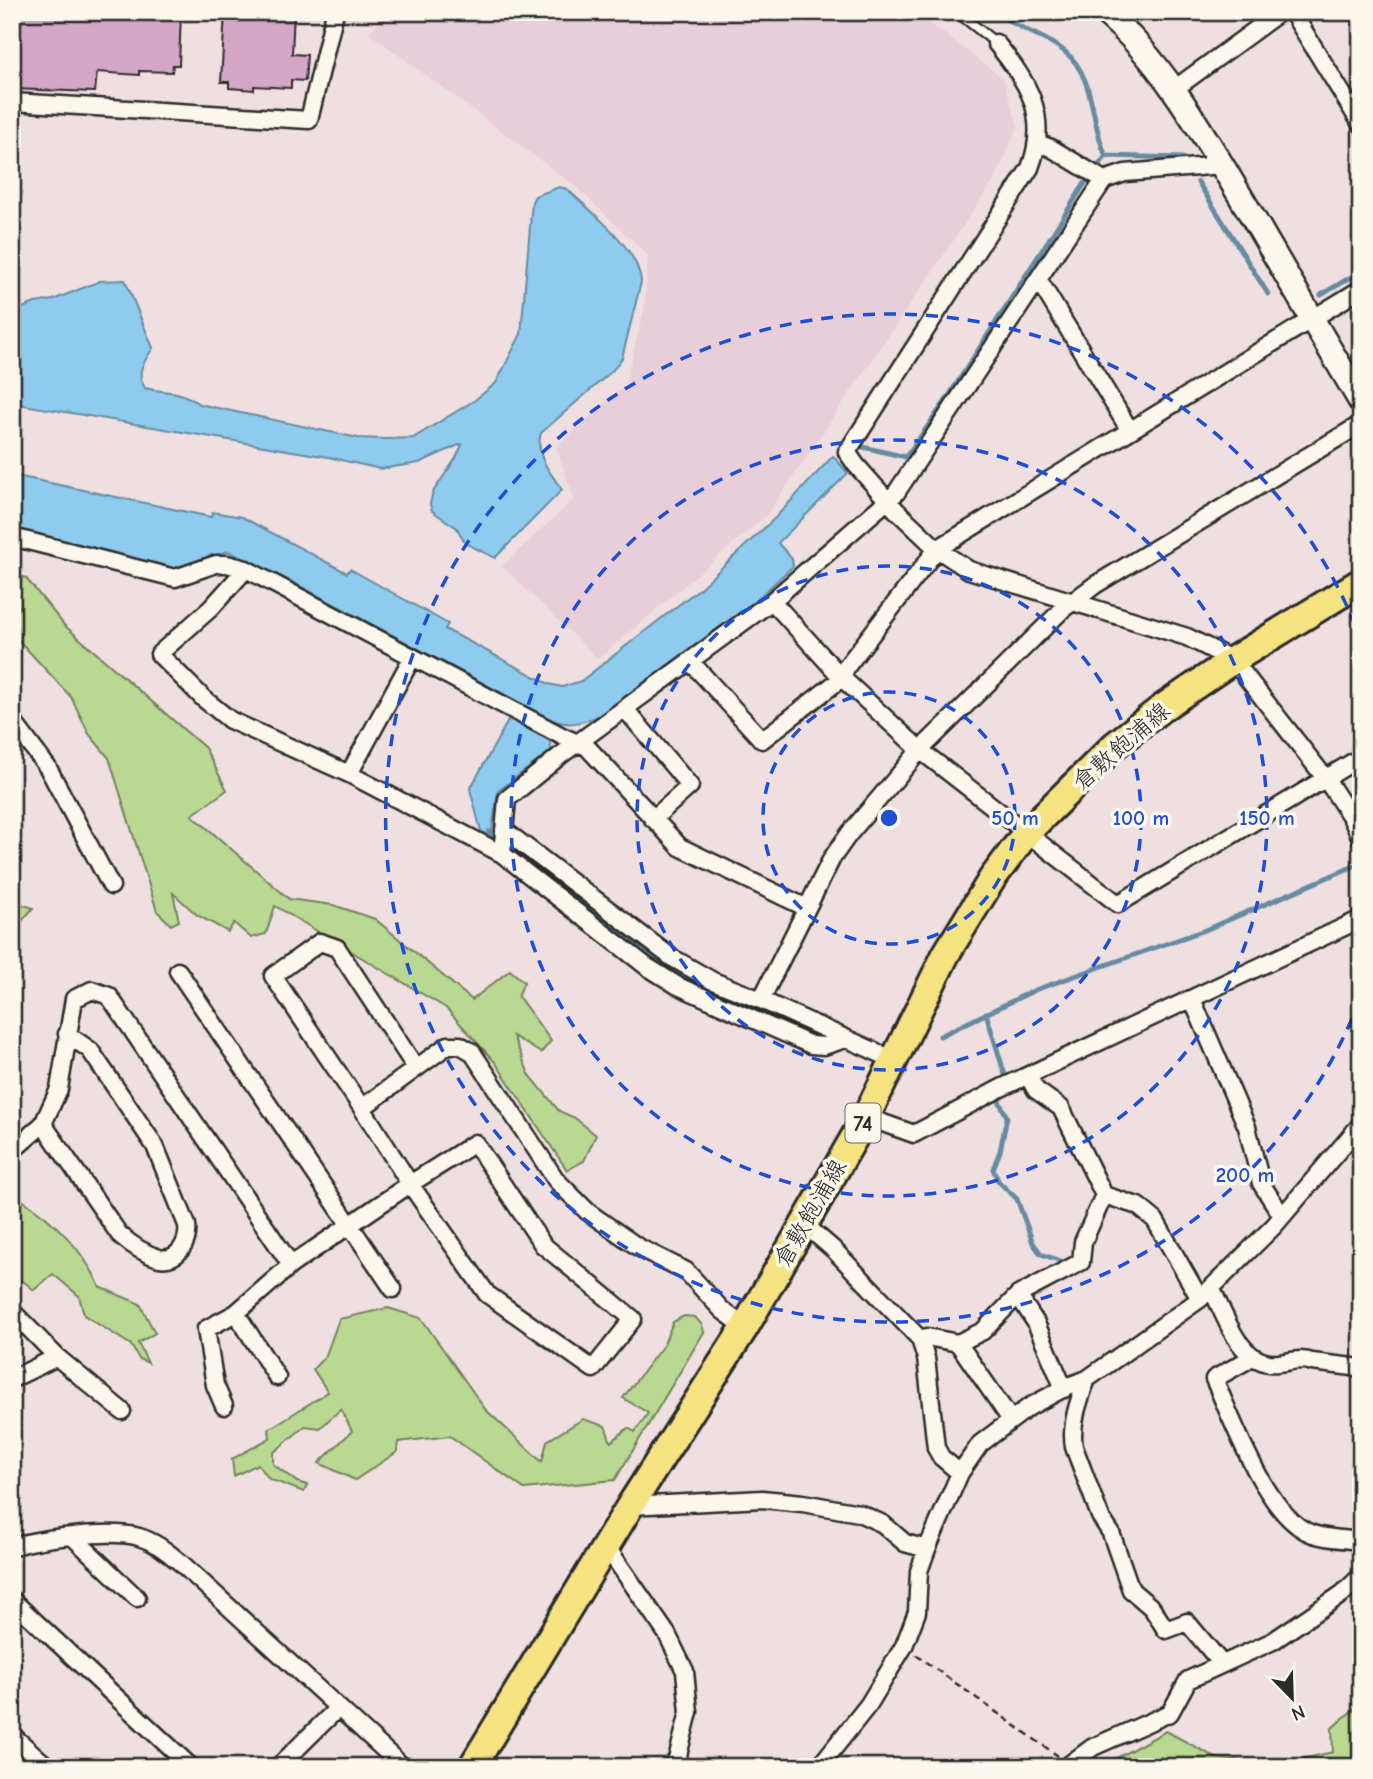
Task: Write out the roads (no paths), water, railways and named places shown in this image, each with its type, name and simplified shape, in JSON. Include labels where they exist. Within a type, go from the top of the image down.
[{"type":"main road","name":"倉敷飽浦線","points":[[472,1767],[630,1506],[745,1327],[866,1117],[946,954],[970,912],[1027,832],[1115,745],[1162,708],[1233,660],[1361,582]]},
{"type":"street","points":[[12,102],[309,120],[335,12]]},
{"type":"street","points":[[1104,12],[1130,37],[1173,90],[1222,165],[1361,402]]},
{"type":"street","points":[[1173,90],[1280,12]]},
{"type":"street","points":[[1292,12],[1361,124]]},
{"type":"street","points":[[996,43],[1027,83],[1035,105],[1037,143],[1030,168],[851,459],[888,501],[937,549],[970,570],[1075,600],[1187,637],[1233,660],[1326,779],[1351,817],[1361,838]]},
{"type":"street","points":[[1037,143],[1051,148],[1096,175],[1222,165]]},
{"type":"street","points":[[503,842],[507,799],[579,742],[772,601],[896,493],[1038,279],[1096,175]]},
{"type":"street","points":[[1038,279],[1129,429]]},
{"type":"street","points":[[690,661],[762,740],[842,678],[848,666],[937,549],[1361,289]]},
{"type":"street","points":[[761,1000],[839,846],[920,750],[1063,609],[1095,585],[1361,424]]},
{"type":"street","points":[[12,537],[175,578],[216,564],[246,569],[564,737],[579,742],[587,747],[680,848],[807,908]]},
{"type":"street","points":[[246,569],[211,608],[159,654],[204,699],[230,720],[503,842],[671,957],[713,981],[894,1060]]},
{"type":"street","points":[[772,601],[842,678],[920,750],[1118,904],[1361,757]]},
{"type":"street","points":[[349,774],[412,658]]},
{"type":"street","points":[[625,709],[690,786],[653,819]]},
{"type":"street","points":[[12,720],[48,768],[111,886]]},
{"type":"street","points":[[503,842],[646,966],[678,986],[811,1045],[824,1046],[846,1039]]},
{"type":"street","points":[[866,1117],[914,1134],[1028,1076],[1361,919]]},
{"type":"street","points":[[223,1406],[215,1384],[206,1329],[236,1313],[291,1265],[410,1184],[475,1143],[543,1245],[633,1319],[593,1369],[487,1294],[410,1184],[273,976],[320,942],[337,948],[416,1068]]},
{"type":"street","points":[[178,971],[393,1289]]},
{"type":"street","points":[[12,1151],[43,1124],[59,1088],[74,999],[92,990],[109,996],[291,1265]]},
{"type":"street","points":[[1192,999],[1247,1127],[1261,1183],[1282,1216]]},
{"type":"street","points":[[43,1124],[119,1234],[130,1244],[160,1258],[171,1256],[184,1248],[189,1236],[187,1225],[155,1146],[90,1050],[68,1034]]},
{"type":"street","points":[[362,1108],[448,1045],[466,1047],[472,1052],[556,1180],[588,1212],[638,1247],[686,1271],[722,1310],[745,1327]]},
{"type":"street","points":[[1028,1076],[1036,1090],[1060,1108],[1104,1195],[1138,1206],[1155,1220],[1244,1350],[1270,1363],[1305,1359],[1361,1368]]},
{"type":"street","points":[[819,1767],[869,1704],[904,1646],[917,1612],[919,1571],[926,1549],[960,1473],[979,1444],[1029,1407],[1087,1379],[1206,1294],[1282,1216],[1361,1124]]},
{"type":"street","points":[[920,1339],[927,1337],[958,1343],[983,1331],[1018,1295],[1081,1262],[1083,1242],[1104,1195]]},
{"type":"street","points":[[804,1224],[833,1249],[920,1339],[926,1358],[936,1448],[941,1457],[960,1473]]},
{"type":"street","points":[[1018,1295],[1035,1323],[1064,1389]]},
{"type":"street","points":[[12,1311],[57,1357],[122,1411]]},
{"type":"street","points":[[236,1313],[277,1377]]},
{"type":"street","points":[[958,1343],[1011,1420]]},
{"type":"street","points":[[1250,1354],[1246,1361],[1214,1379],[1271,1499],[1288,1518],[1312,1534],[1361,1541]]},
{"type":"street","points":[[12,1379],[57,1357]]},
{"type":"street","points":[[1087,1379],[1074,1424],[1074,1447],[1100,1516],[1111,1533],[1131,1590],[1152,1608],[1166,1630],[1187,1622],[1222,1664]]},
{"type":"street","points":[[630,1506],[762,1499],[803,1503],[859,1513],[883,1524],[905,1543],[926,1549]]},
{"type":"street","points":[[12,1547],[34,1540],[129,1535],[158,1544],[403,1767]]},
{"type":"street","points":[[73,1537],[137,1598]]},
{"type":"street","points":[[606,1546],[667,1634],[685,1671],[689,1712],[677,1759],[671,1767]]},
{"type":"street","points":[[1070,1765],[1093,1746],[1170,1713],[1188,1680],[1273,1641],[1342,1594],[1361,1576]]},
{"type":"street","points":[[12,1600],[191,1767]]},
{"type":"street","points":[[278,1767],[337,1709]]},
{"type":"street","points":[[12,1735],[48,1767]]},
{"type":"lane","points":[[957,12],[996,43]]},
{"type":"water","points":[[559,187],[567,189],[623,243],[638,269],[641,282],[622,358],[612,371],[541,433],[541,456],[562,490],[495,558],[465,543],[457,528],[432,511],[430,504],[433,492],[456,458],[461,444],[419,463],[380,469],[328,457],[12,403],[12,312],[35,303],[53,300],[100,281],[125,280],[153,348],[141,372],[145,388],[178,393],[199,404],[358,438],[413,438],[475,400],[496,383],[521,334],[532,202],[535,196]]},
{"type":"water","points":[[833,456],[848,473],[778,543],[792,559],[793,566],[755,601],[599,716],[582,722],[552,720],[296,584],[228,551],[171,571],[12,528],[12,475],[211,517],[213,512],[242,517],[347,573],[350,569],[448,624],[445,629],[549,684],[562,687],[581,681],[699,589],[775,518]]},
{"type":"water","points":[[509,719],[550,741],[551,751],[498,791],[492,830],[495,835],[492,839],[481,831],[470,789]]},
{"type":"waterway","points":[[997,12],[1056,45],[1074,61],[1087,87],[1106,156],[1183,158]]},
{"type":"waterway","points":[[863,447],[906,457],[943,405],[1087,180],[1106,156]]},
{"type":"waterway","points":[[1198,182],[1268,294]]},
{"type":"waterway","points":[[1321,295],[1361,271]]},
{"type":"waterway","points":[[489,832],[652,956],[685,977],[728,1000],[821,1036]]},
{"type":"waterway","points":[[940,1036],[1035,990],[1205,930],[1361,863]]},
{"type":"waterway","points":[[986,1013],[1005,1075]]},
{"type":"waterway","points":[[999,1101],[1007,1117],[993,1169],[999,1182],[1017,1199],[1033,1243],[1041,1254],[1061,1261]]}]
